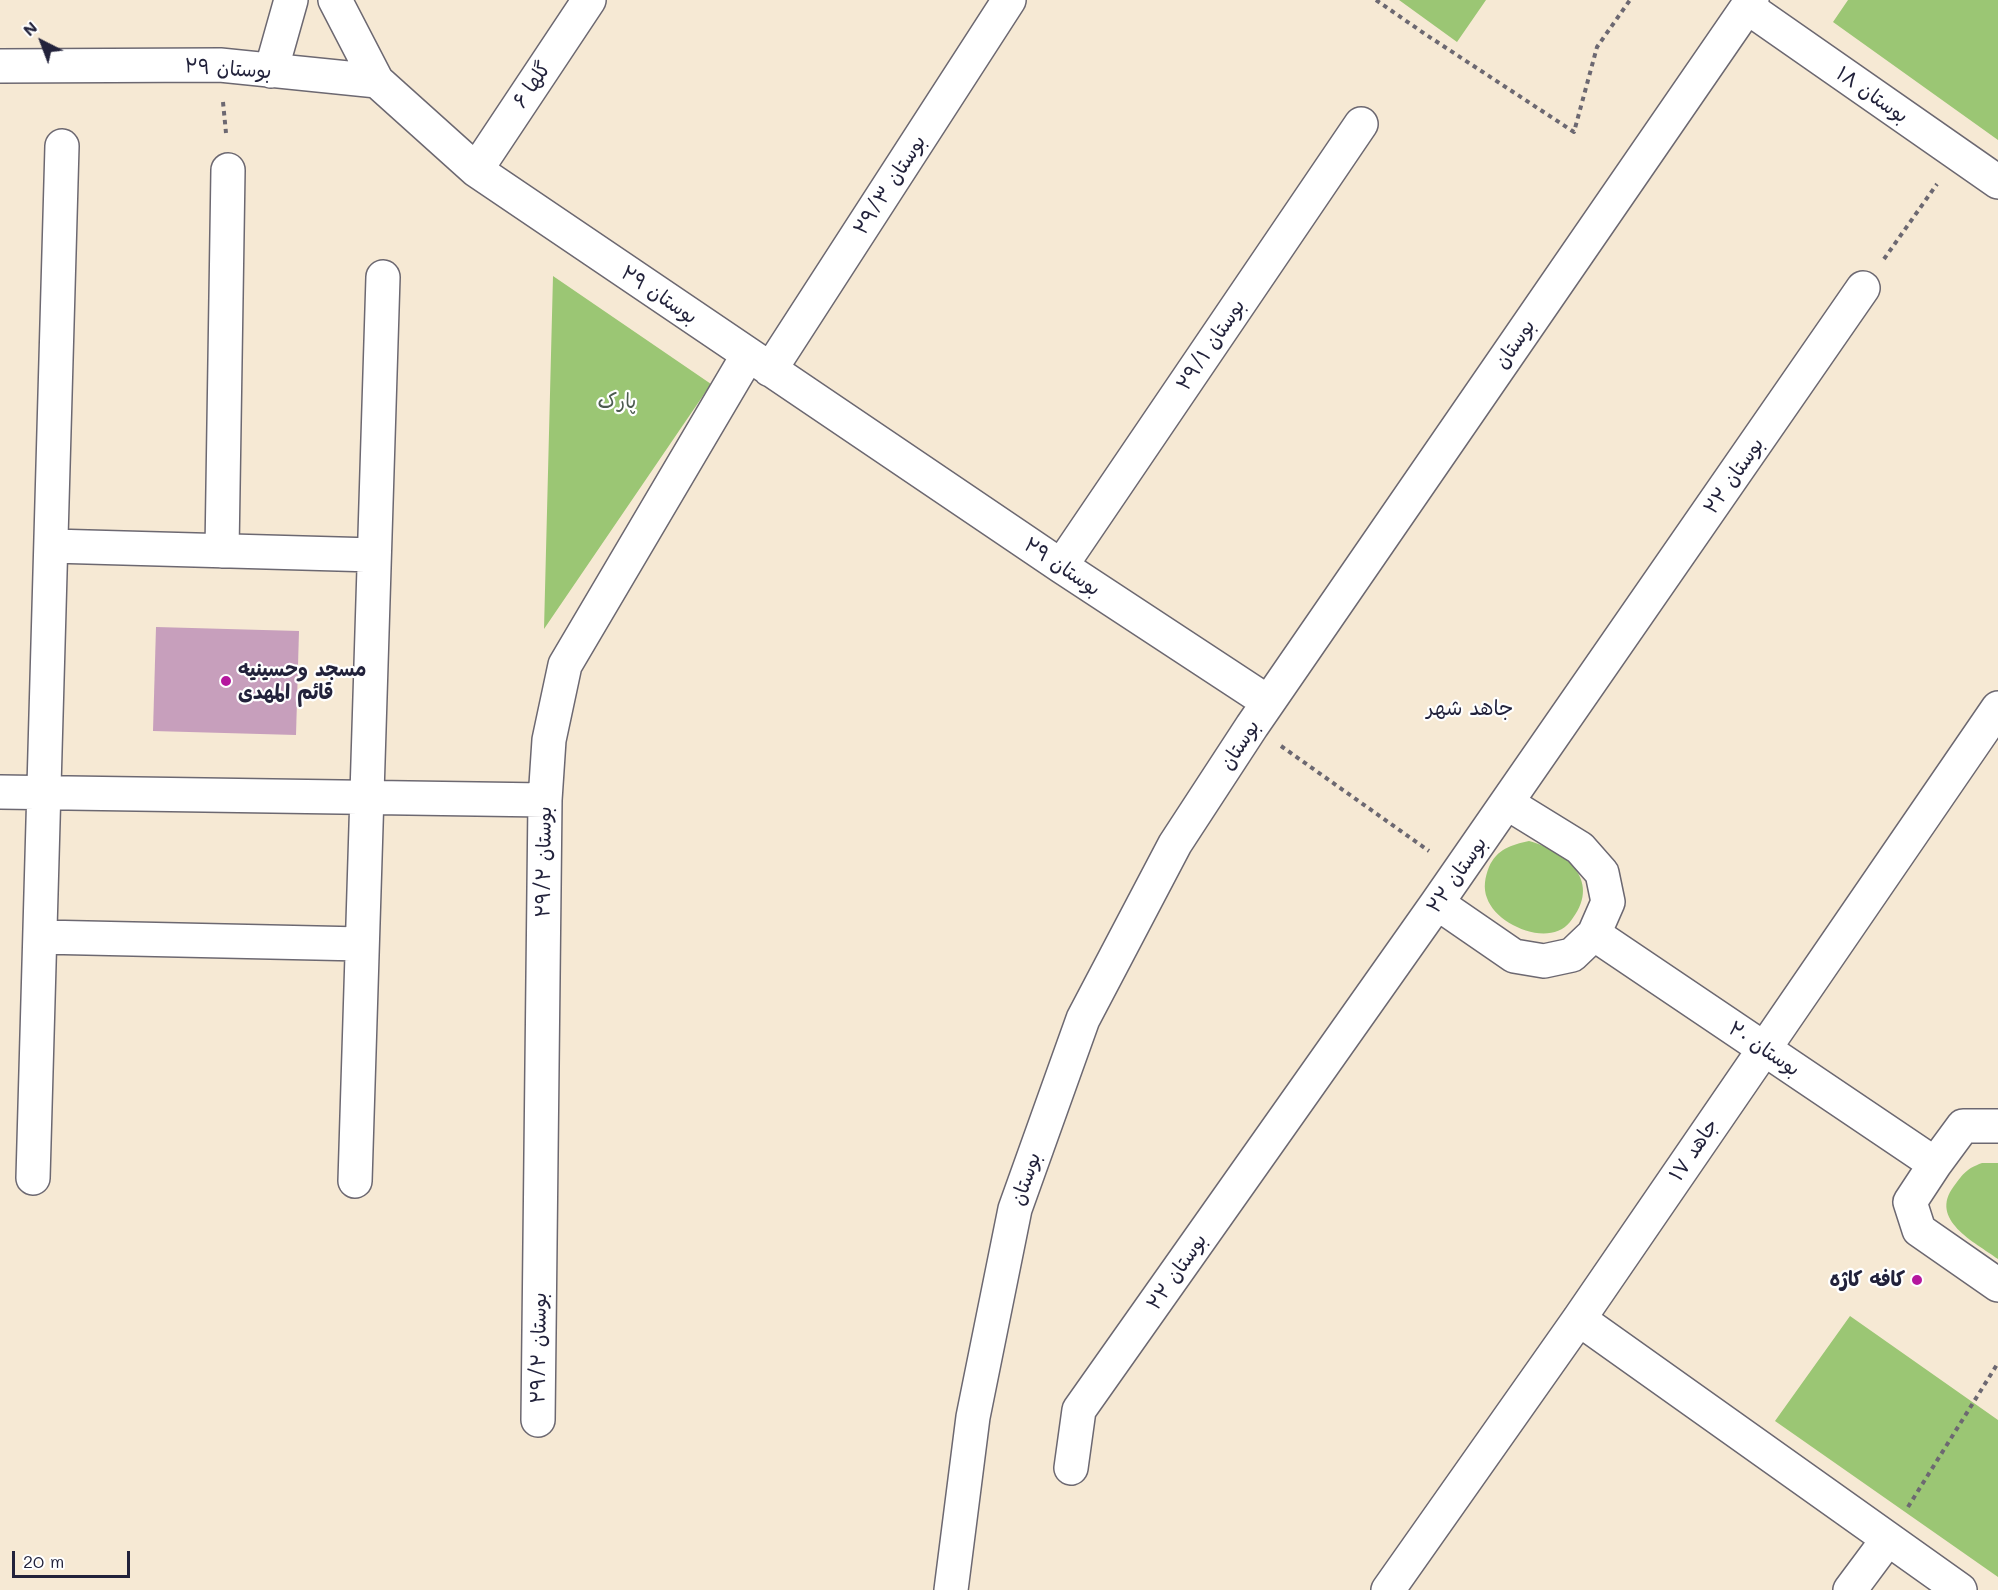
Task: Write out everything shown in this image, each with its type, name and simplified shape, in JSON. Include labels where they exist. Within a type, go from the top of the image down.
[{"type":"street","points":[[271,71],[291,0]]},
{"type":"street","points":[[335,0],[377,81]]},
{"type":"street","name":"گلها ۶","points":[[476,170],[589,0]]},
{"type":"street","name":"بوستان ۲۹/۳","points":[[759,363],[1009,0]]},
{"type":"street","name":"بوستان ۱۸","points":[[1749,4],[1998,182]]},
{"type":"street","name":"بوستان","points":[[951,1590],[974,1417],[1015,1209],[1083,1019],[1175,844],[1260,714],[1749,4]]},
{"type":"street","name":"بوستان ۲۹","points":[[0,66],[220,65],[377,81],[476,170],[1061,566],[1260,714]]},
{"type":"street","name":"بوستان ۲۹/۱","points":[[1061,566],[1361,124]]},
{"type":"street","points":[[33,1179],[62,146]]},
{"type":"street","points":[[222,551],[228,170]]},
{"type":"street","points":[[355,1181],[383,277]]},
{"type":"street","name":"بوستان ۲۲","points":[[1071,1468],[1079,1410],[1459,872],[1863,288]]},
{"type":"street","name":"بوستان ۲۹/۲","points":[[538,1420],[545,801],[549,740],[565,665],[759,363]]},
{"type":"street","points":[[52,546],[374,555]]},
{"type":"street","name":"جاهد ۱۷","points":[[1388,1590],[1579,1319],[1998,708]]},
{"type":"street","points":[[0,792],[545,801]]},
{"type":"street","points":[[1437,903],[1514,956],[1544,961],[1572,955],[1594,934],[1608,902],[1602,873],[1580,848],[1507,803]]},
{"type":"street","name":"بوستان ۲۰","points":[[1594,934],[1935,1164]]},
{"type":"street","points":[[41,937],[362,944]]},
{"type":"street","points":[[1998,1126],[1963,1125],[1910,1202],[1918,1230],[1998,1285]]},
{"type":"street","points":[[1579,1319],[1960,1590]]},
{"type":"street","points":[[1850,1590],[1888,1539]]},
{"type":"path","points":[[1376,0],[1574,132],[1597,47],[1630,0]]},
{"type":"path","points":[[220,65],[228,170]]},
{"type":"path","points":[[1863,288],[1959,154]]},
{"type":"path","points":[[1260,714],[1459,872]]},
{"type":"path","points":[[1888,1539],[1998,1363]]},
{"type":"green space","points":[[1399,0],[1486,0],[1457,42]]},
{"type":"green space","points":[[1848,0],[1998,0],[1998,140],[1833,22]]},
{"type":"green space","name":"پارک","points":[[553,276],[711,384],[544,629]]},
{"type":"green space","points":[[1529,841],[1543,846],[1568,861],[1582,882],[1583,894],[1579,907],[1570,922],[1561,930],[1537,933],[1524,930],[1501,917],[1492,908],[1487,898],[1486,875],[1492,861],[1500,852],[1511,846]]},
{"type":"green space","points":[[1982,1163],[1998,1163],[1998,1259],[1958,1229],[1950,1220],[1947,1209],[1947,1198],[1954,1186],[1972,1167]]},
{"type":"green space","points":[[1850,1316],[1998,1420],[1998,1577],[1775,1421]]},
{"type":"building","name":"مسجد وحسینیه قائم المهدی","points":[[156,627],[299,631],[296,735],[153,731]]},
{"type":"place","name":"مسجد وحسینیه قائم المهدی","points":[[226,681]]},
{"type":"place","name":"کافه کاژه","points":[[1917,1280]]},
{"type":"district","name":"جاهد شهر","points":[[1470,709]]}]
